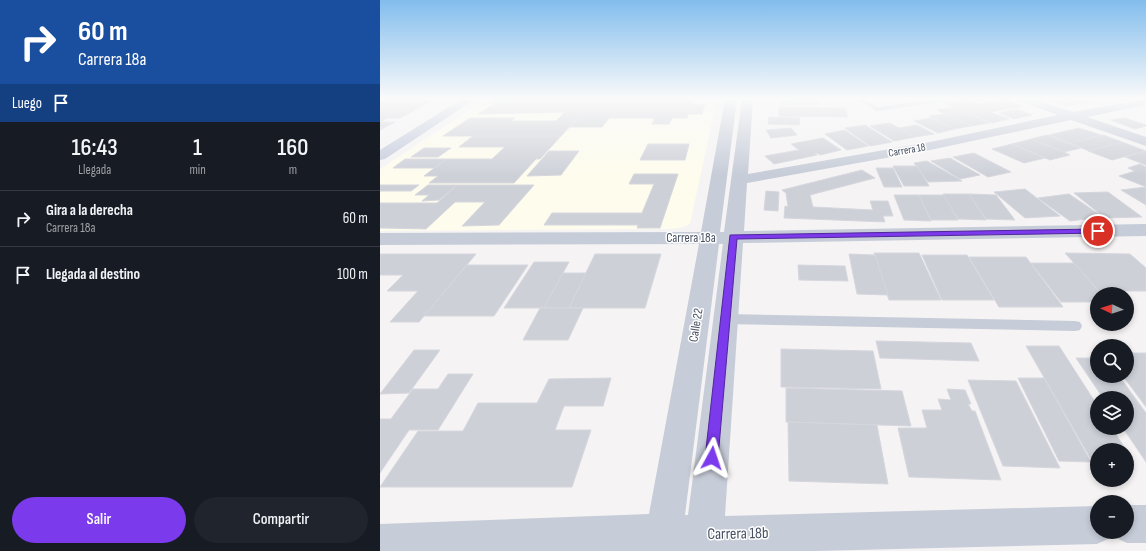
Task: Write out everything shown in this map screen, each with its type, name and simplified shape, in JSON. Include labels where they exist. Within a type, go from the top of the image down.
[{"type":"main road","points":[[380,156],[429,125]]},
{"type":"street","name":"Calle 22","points":[[704,543],[725,319],[722,237],[729,125]]},
{"type":"street","name":"Calle 22","points":[[662,541],[722,237],[738,180],[744,125]]},
{"type":"street","name":"Carrera 18","points":[[738,180],[930,146],[1031,125]]},
{"type":"street","points":[[1097,125],[1146,142]]},
{"type":"street","name":"Carrera 18a","points":[[380,239],[722,237],[1146,230]]},
{"type":"street","points":[[1134,524],[1146,524]]},
{"type":"street","name":"Carrera 18b","points":[[380,543],[662,541],[704,543],[1090,525]]},
{"type":"lane","points":[[725,319],[1074,326]]},
{"type":"shaded area","points":[[447,125],[711,125],[690,224],[680,228],[380,231],[380,169]]},
{"type":"building","points":[[380,125],[390,125],[380,130]]},
{"type":"building","points":[[460,125],[572,125],[561,136],[443,136]]},
{"type":"building","points":[[572,125],[604,125],[602,127],[570,127]]},
{"type":"building","points":[[865,125],[892,142],[870,146],[845,128]]},
{"type":"building","points":[[893,125],[915,137],[894,141],[870,126]]},
{"type":"building","points":[[917,125],[934,134],[915,137],[899,128]]},
{"type":"building","points":[[921,125],[946,125],[955,129],[938,133]]},
{"type":"building","points":[[946,125],[971,126],[954,129]]},
{"type":"building","points":[[1124,125],[1146,125],[1135,129]]},
{"type":"building","points":[[791,128],[797,135],[771,138],[766,130]]},
{"type":"building","points":[[1079,128],[1101,135],[1070,143],[1049,135]]},
{"type":"building","points":[[845,130],[868,146],[847,150],[825,134]]},
{"type":"building","points":[[1047,135],[1081,148],[1064,152],[1031,139]]},
{"type":"building","points":[[1103,135],[1122,142],[1089,151],[1070,143]]},
{"type":"building","points":[[473,136],[561,136],[540,159],[536,159],[514,183],[429,183],[438,176],[424,176],[446,159],[492,159],[505,147],[459,147]]},
{"type":"building","points":[[823,138],[841,150],[820,155],[817,153],[815,154],[817,155],[774,164],[765,156],[799,150],[791,144]]},
{"type":"building","points":[[1031,139],[1070,155],[1050,160],[1012,144]]},
{"type":"building","points":[[1122,142],[1146,151],[1112,160],[1088,151]]},
{"type":"building","points":[[648,144],[689,144],[685,160],[640,160]]},
{"type":"building","points":[[1012,144],[1045,158],[1024,163],[992,149]]},
{"type":"building","points":[[424,148],[451,148],[438,157],[411,157]]},
{"type":"building","points":[[549,151],[579,151],[561,175],[527,176]]},
{"type":"building","points":[[1146,151],[1146,165],[1125,157]]},
{"type":"building","points":[[974,153],[1011,172],[988,177],[953,157]]},
{"type":"building","points":[[950,158],[980,175],[960,179],[931,161]]},
{"type":"building","points":[[405,159],[446,159],[434,168],[393,168]]},
{"type":"building","points":[[927,161],[962,181],[928,182],[914,163]]},
{"type":"building","points":[[1140,164],[1146,167],[1146,187],[1119,176],[1135,171],[1128,168]]},
{"type":"building","points":[[893,166],[917,166],[929,186],[904,186]]},
{"type":"building","points":[[876,168],[893,168],[902,187],[884,187]]},
{"type":"building","points":[[862,170],[875,178],[810,195],[813,207],[873,210],[870,201],[888,201],[893,216],[883,216],[885,222],[784,218],[785,206],[788,207],[786,193],[782,190]]},
{"type":"building","points":[[634,174],[678,174],[660,228],[637,228],[638,225],[544,225],[552,213],[642,213],[654,184],[629,184]]},
{"type":"building","points":[[380,185],[419,185],[411,191],[380,191]]},
{"type":"building","points":[[428,185],[457,185],[439,200],[422,201],[429,195],[415,195]]},
{"type":"building","points":[[457,185],[534,185],[499,225],[462,226],[485,202],[455,202],[426,229],[380,228],[380,203],[437,203]]},
{"type":"building","points":[[1146,187],[1146,205],[1121,190]]},
{"type":"building","points":[[1025,189],[1060,216],[1025,218],[994,192]]},
{"type":"building","points":[[766,191],[779,192],[778,211],[764,210]]},
{"type":"building","points":[[1108,192],[1142,217],[1105,218],[1074,193]]},
{"type":"building","points":[[943,194],[969,194],[986,220],[958,219]]},
{"type":"building","points":[[969,194],[996,195],[1015,220],[986,219]]},
{"type":"building","points":[[1069,194],[1103,217],[1070,221],[1038,198]]},
{"type":"building","points":[[894,195],[919,195],[931,221],[904,220]]},
{"type":"building","points":[[919,195],[944,195],[958,220],[931,220]]},
{"type":"building","points":[[874,253],[919,253],[941,300],[889,300]]},
{"type":"building","points":[[1065,253],[1130,254],[1146,268],[1146,291],[1134,291],[1134,287],[1095,287]]},
{"type":"building","points":[[380,254],[476,254],[419,322],[390,322],[418,291],[387,291],[403,275],[380,275]]},
{"type":"building","points":[[595,254],[661,254],[645,308],[569,308]]},
{"type":"building","points":[[849,254],[875,255],[888,295],[857,294]]},
{"type":"building","points":[[922,255],[967,255],[994,300],[942,300]]},
{"type":"building","points":[[969,257],[1026,257],[1063,307],[999,307]]},
{"type":"building","points":[[534,262],[569,262],[544,308],[504,308]]},
{"type":"building","points":[[1031,263],[1074,263],[1095,287],[1090,287],[1090,302],[1061,302]]},
{"type":"building","points":[[467,265],[528,265],[494,316],[424,316]]},
{"type":"building","points":[[798,265],[845,266],[848,281],[799,280]]},
{"type":"building","points":[[563,273],[586,273],[569,308],[544,308]]},
{"type":"building","points":[[540,308],[583,308],[568,340],[523,340]]},
{"type":"building","points":[[876,341],[971,343],[979,361],[880,358]]},
{"type":"building","points":[[1026,346],[1059,346],[1090,394],[1090,435],[1116,435],[1122,443],[1090,443],[1090,458]]},
{"type":"building","points":[[781,349],[873,351],[881,389],[781,387]]},
{"type":"building","points":[[414,350],[440,350],[409,393],[380,394]]},
{"type":"building","points":[[1134,353],[1146,353],[1146,407],[1128,383],[1134,383]]},
{"type":"building","points":[[1076,358],[1090,358],[1090,379]]},
{"type":"building","points":[[448,374],[473,374],[438,430],[409,430],[380,473],[380,419],[391,419],[413,389],[438,389]]},
{"type":"building","points":[[611,378],[603,406],[564,406],[555,430],[591,430],[572,487],[380,487],[418,431],[463,431],[478,403],[537,403],[549,379]]},
{"type":"building","points":[[1018,378],[1044,378],[1090,462],[1059,461]]},
{"type":"building","points":[[968,380],[1016,381],[1060,468],[1003,466]]},
{"type":"building","points":[[1093,383],[1124,383],[1130,391],[1098,391]]},
{"type":"building","points":[[786,388],[902,391],[911,426],[786,422]]},
{"type":"building","points":[[947,389],[965,390],[971,404],[968,404],[972,411],[975,411],[1001,480],[909,477],[898,428],[927,428],[922,410],[942,410],[938,399],[951,400]]},
{"type":"building","points":[[1134,397],[1146,413],[1146,462],[1128,435],[1134,435]]},
{"type":"building","points":[[788,422],[877,425],[888,484],[789,481]]},
{"type":"route","points":[[712,458],[733,237],[1098,231]]}]
